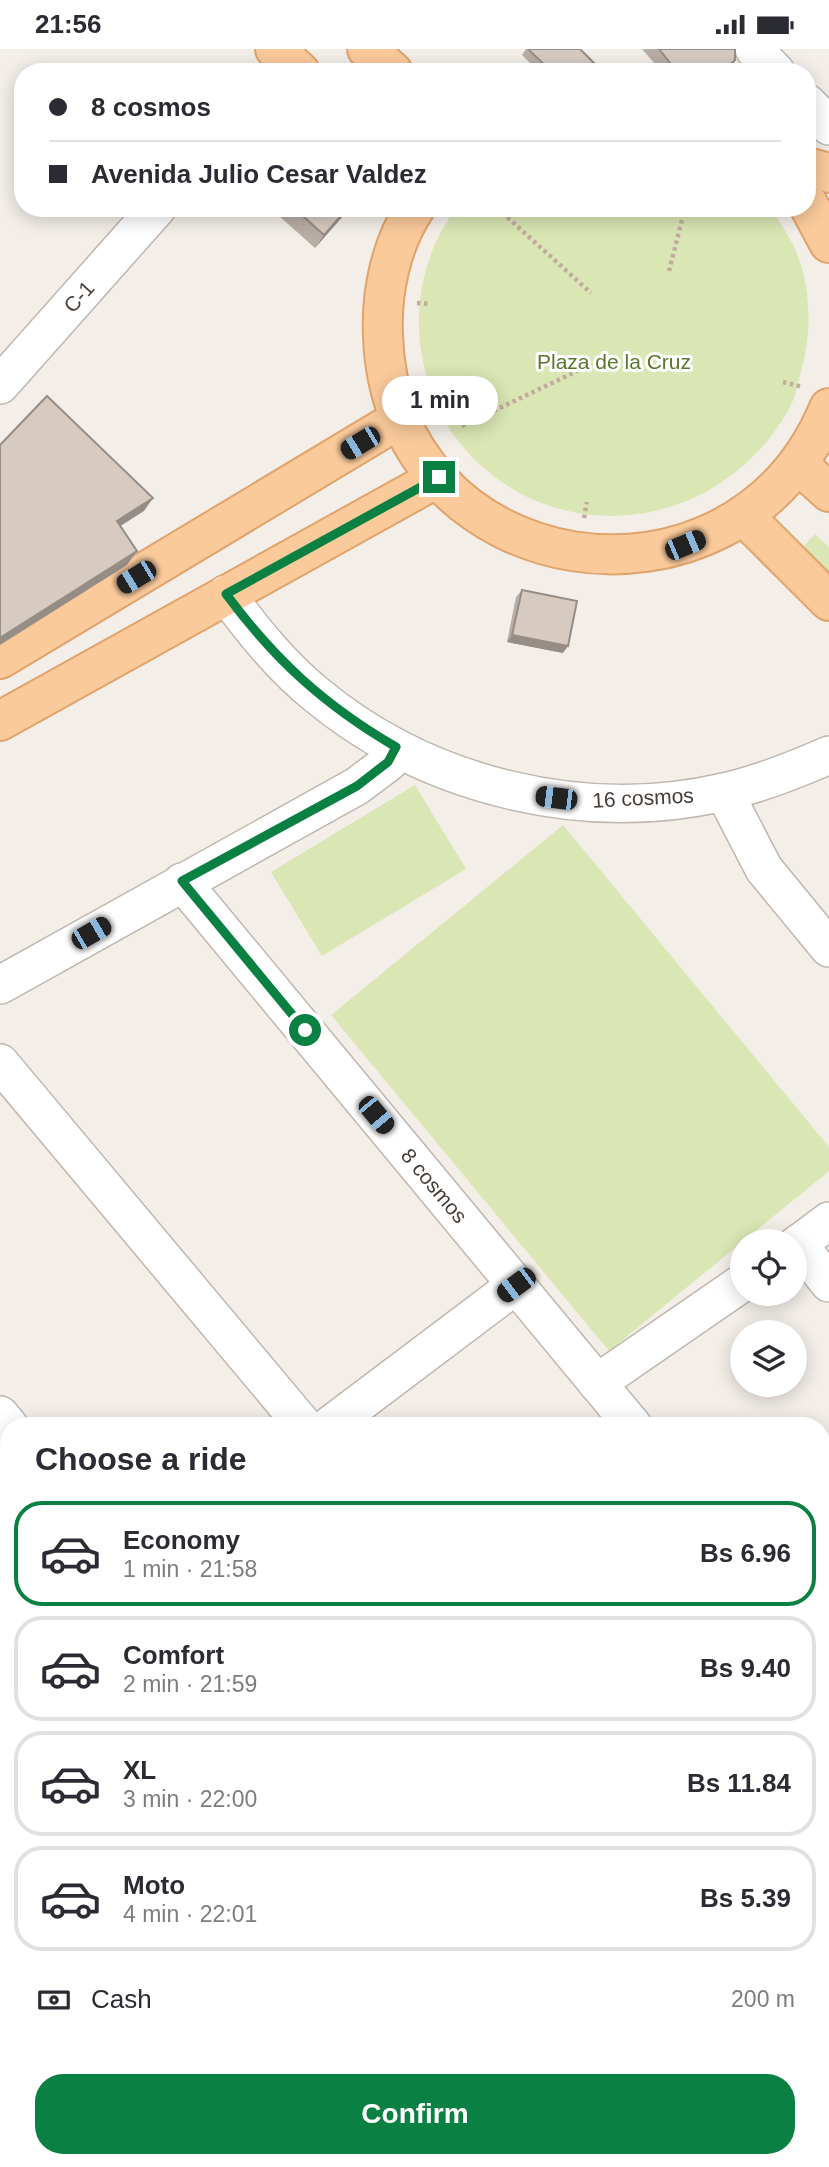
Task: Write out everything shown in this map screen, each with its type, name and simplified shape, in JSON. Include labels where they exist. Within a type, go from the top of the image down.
[{"type":"main road","points":[[411,217],[396,249],[386,282],[382,317],[385,363],[401,418],[411,439],[439,477],[466,504],[498,526],[533,542],[576,553],[608,556],[647,554],[685,545],[744,516],[764,501],[798,464],[819,432],[829,408]]},
{"type":"main road","points":[[815,217],[829,243]]},
{"type":"main road","points":[[0,659],[401,418]]},
{"type":"main road","points":[[798,464],[829,492]]},
{"type":"main road","points":[[0,721],[439,477]]},
{"type":"main road","points":[[744,516],[829,601]]},
{"type":"street","points":[[754,49],[767,63]]},
{"type":"street","points":[[816,112],[829,126]]},
{"type":"street","name":"C-1","points":[[0,385],[150,217]]},
{"type":"street","name":"16 cosmos","points":[[226,594],[253,631],[318,696],[396,747],[439,768],[532,795],[628,803],[724,792],[780,776],[829,755]]},
{"type":"street","points":[[0,985],[182,881],[357,786],[388,762],[396,747]]},
{"type":"street","points":[[724,792],[764,869],[829,948]]},
{"type":"street","name":"8 cosmos","points":[[182,881],[625,1417]]},
{"type":"street","points":[[0,1063],[296,1417]]},
{"type":"street","points":[[807,1237],[829,1221]]},
{"type":"street","points":[[807,1258],[829,1283]]},
{"type":"street","points":[[340,1417],[516,1285]]},
{"type":"street","points":[[597,1383],[730,1291]]},
{"type":"path","points":[[507,217],[591,293]]},
{"type":"path","points":[[668,271],[683,217]]},
{"type":"path","points":[[462,426],[577,372]]},
{"type":"green space","name":"Plaza de la Cruz","points":[[451,217],[777,217],[800,263],[808,308],[805,354],[789,409],[754,455],[711,489],[663,509],[612,516],[561,509],[513,489],[471,455],[437,408],[426,373],[421,352],[419,308],[427,265]]},
{"type":"green space","points":[[815,534],[829,547],[829,572],[803,547]]},
{"type":"green space","points":[[415,785],[466,869],[322,956],[271,872]]},
{"type":"green space","points":[[563,825],[829,1147],[829,1171],[758,1229],[730,1229],[730,1252],[609,1351],[331,1015]]},
{"type":"building","points":[[528,49],[580,49],[594,63],[543,63]]},
{"type":"building","points":[[659,49],[735,49],[735,60],[732,63],[670,63]]},
{"type":"building","points":[[304,217],[340,217],[324,235]]},
{"type":"building","points":[[47,396],[153,498],[117,521],[137,551],[0,638],[0,445]]},
{"type":"building","points":[[522,590],[577,601],[568,646],[512,635]]},
{"type":"route","points":[[305,1030],[182,881],[357,786],[388,762],[396,747],[318,696],[284,665],[253,631],[226,594],[439,477]]}]
